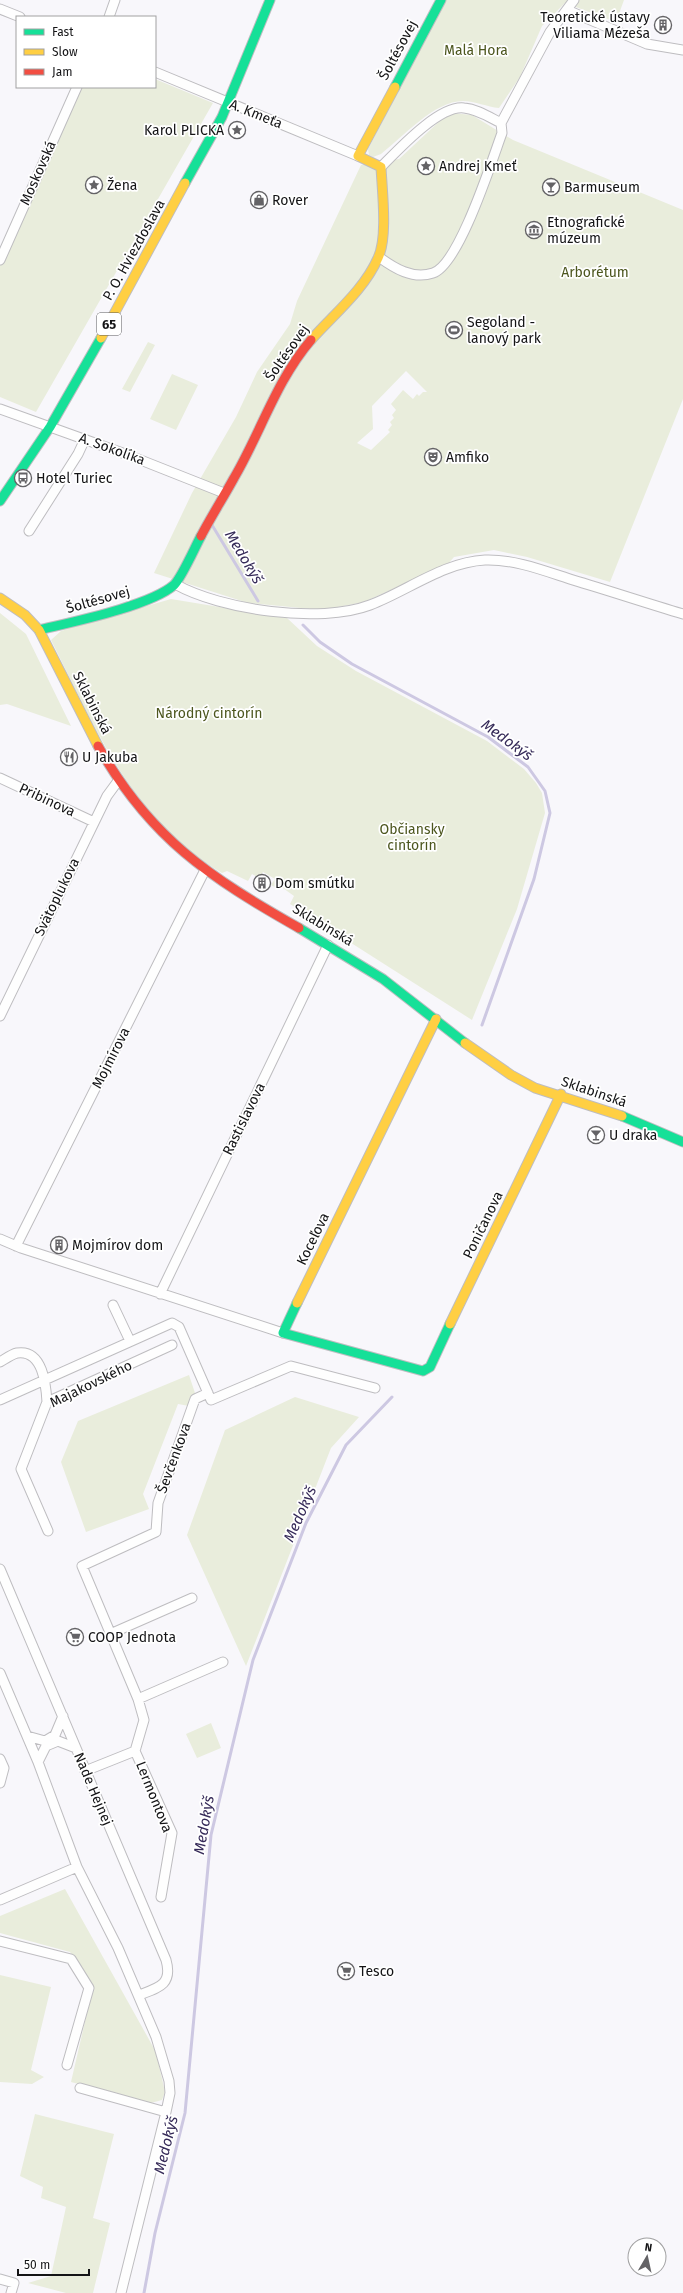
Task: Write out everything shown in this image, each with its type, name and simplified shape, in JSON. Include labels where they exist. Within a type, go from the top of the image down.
[{"type":"street","points":[[109,16],[115,0]]},
{"type":"street","name":"P. O. Hviezdoslava","points":[[0,502],[50,427],[81,375],[228,103],[270,0]]},
{"type":"street","name":"Šoltésovej","points":[[358,156],[441,0]]},
{"type":"street","points":[[379,258],[392,267],[414,275],[433,273],[444,265],[463,233],[475,205],[502,132],[501,123],[550,32],[574,0]]},
{"type":"street","points":[[0,9],[18,16]]},
{"type":"street","points":[[567,10],[647,44],[683,50]]},
{"type":"street","name":"A. Kmeťa","points":[[156,72],[358,156]]},
{"type":"street","name":"Moskovská","points":[[0,260],[77,88]]},
{"type":"street","points":[[358,156],[381,167],[437,116],[448,110],[464,108],[477,111],[501,123]]},
{"type":"street","name":"Šoltésovej","points":[[39,630],[82,620],[153,598],[175,584],[224,493],[234,479],[277,391],[298,356],[333,315],[357,292],[379,258],[384,221],[381,167]]},
{"type":"street","name":"A. Sokolíka","points":[[0,409],[174,472],[224,493]]},
{"type":"street","points":[[29,531],[78,454],[85,440]]},
{"type":"street","points":[[175,584],[193,593],[253,608],[324,615],[353,611],[467,563],[492,560],[543,571],[683,614]]},
{"type":"street","name":"Sklabinská","points":[[0,598],[25,615],[39,630],[96,743],[118,781],[169,840],[205,870],[383,979],[494,1065],[534,1088],[561,1094],[663,1132],[683,1142]]},
{"type":"street","name":"Pribinova","points":[[0,778],[94,822]]},
{"type":"street","name":"Svätoplukova","points":[[0,1016],[106,796],[118,781]]},
{"type":"street","name":"Mojmírova","points":[[16,1246],[205,870]]},
{"type":"street","name":"Rastislavova","points":[[160,1294],[328,945]]},
{"type":"street","name":"Koceľova","points":[[283,1333],[436,1019]]},
{"type":"street","name":"Poničanova","points":[[283,1333],[423,1371],[430,1367],[561,1094]]},
{"type":"street","points":[[0,1239],[16,1246],[160,1294],[283,1333]]},
{"type":"street","points":[[113,1305],[130,1340]]},
{"type":"street","points":[[0,1400],[45,1381],[130,1340],[172,1323],[179,1327],[209,1396]]},
{"type":"street","name":"Majakovského","points":[[48,1531],[22,1469],[46,1402],[172,1345]]},
{"type":"street","points":[[0,1362],[17,1353],[26,1354],[36,1360],[45,1381],[46,1402]]},
{"type":"street","name":"Ševčenkova","points":[[156,1532],[158,1503],[196,1399],[209,1396],[291,1366],[375,1388]]},
{"type":"street","name":"Lermontova","points":[[156,1532],[82,1566],[138,1699],[144,1720],[136,1751],[172,1833],[161,1897]]},
{"type":"street","name":"Nade Hejnej","points":[[0,1569],[168,1968],[165,1982],[159,1988],[139,1995]]},
{"type":"street","points":[[110,1634],[192,1598]]},
{"type":"street","points":[[138,1699],[223,1662]]},
{"type":"street","points":[[0,1673],[38,1762],[77,1867],[139,1995],[166,2068],[170,2094],[121,2293]]},
{"type":"street","points":[[27,1736],[44,1741],[55,1735],[63,1716]]},
{"type":"street","points":[[38,1762],[46,1746],[58,1741],[76,1748]]},
{"type":"street","points":[[85,1770],[136,1751]]},
{"type":"street","points":[[0,1759],[4,1768],[0,1783]]},
{"type":"street","points":[[0,1900],[77,1867]]},
{"type":"street","points":[[0,1941],[71,1959],[89,1988],[67,2065]]},
{"type":"street","points":[[80,2088],[166,2112]]},
{"type":"street","points":[[0,2279],[14,2283],[11,2293]]},
{"type":"green space","name":"Malá Hora","points":[[446,0],[624,0],[616,22],[565,3],[542,26],[520,77],[499,108],[468,101],[452,103],[441,107],[419,121],[381,154],[373,157],[369,155],[368,149]]},
{"type":"green space","points":[[156,79],[213,103],[36,412],[0,397],[0,265],[79,88],[156,88]]},
{"type":"green space","name":"Arborétum","points":[[452,113],[472,115],[513,140],[683,210],[683,399],[610,582],[527,557],[494,550],[454,557],[448,564],[364,602],[322,610],[248,603],[154,573],[192,493],[236,417],[257,372],[290,324],[297,301],[361,165],[399,159],[444,117]],"holes":[[[406,371],[427,392],[423,392],[419,396],[417,394],[413,399],[403,390],[391,404],[396,410],[392,415],[394,418],[390,422],[392,425],[388,430],[390,432],[371,450],[357,443],[373,429],[372,406]]]},
{"type":"green space","points":[[148,342],[155,345],[130,392],[122,389]]},
{"type":"green space","points":[[172,374],[198,385],[176,430],[150,419]]},
{"type":"green space","points":[[171,599],[287,618],[317,646],[356,671],[487,741],[524,769],[536,783],[542,793],[545,813],[517,909],[472,1020],[290,904],[294,896],[280,886],[278,889],[271,885],[275,879],[263,872],[259,878],[252,874],[248,881],[227,871],[222,873],[191,852],[164,827],[140,800],[101,739],[51,640],[61,631]]},
{"type":"green space","points":[[0,613],[26,634],[71,726],[7,704],[0,705]]},
{"type":"green space","points":[[189,1375],[195,1393],[189,1406],[178,1404],[143,1494],[149,1509],[86,1532],[61,1462],[78,1421]]},
{"type":"green space","points":[[295,1397],[359,1417],[331,1448],[246,1666],[187,1535],[225,1430]]},
{"type":"green space","points":[[211,1723],[221,1748],[197,1758],[186,1734]]},
{"type":"green space","points":[[65,1889],[156,2052],[165,2092],[162,2100],[151,2103],[71,2082],[93,1987],[70,1952],[0,1933],[0,1916]]},
{"type":"green space","points":[[0,1975],[51,1987],[31,2070],[44,2077],[32,2084],[0,2082]]},
{"type":"green space","points":[[35,2114],[114,2134],[93,2218],[110,2223],[93,2293],[66,2293],[28,2283],[51,2276],[66,2207],[41,2198],[43,2187],[20,2176]]},
{"type":"waterway","name":"Medokýš","points":[[212,525],[258,601]]},
{"type":"waterway","name":"Medokýš","points":[[303,625],[320,642],[352,664],[488,737],[528,767],[545,791],[550,813],[534,879],[482,1025]]},
{"type":"waterway","name":"Medokýš","points":[[144,2293],[155,2233],[185,2113],[211,1835],[253,1660],[306,1523],[346,1445],[392,1397]]},
{"type":"traffic: fast","points":[[185,183],[222,117],[270,0]]},
{"type":"traffic: fast","points":[[395,87],[441,0]]},
{"type":"traffic: fast","points":[[0,501],[50,427],[101,338]]},
{"type":"traffic: fast","points":[[39,630],[90,618],[147,600],[163,593],[177,581],[201,536]]},
{"type":"traffic: fast","points":[[299,928],[383,979],[465,1043]]},
{"type":"traffic: fast","points":[[622,1116],[683,1142]]},
{"type":"traffic: fast","points":[[297,1303],[283,1333],[423,1371],[430,1367],[450,1324]]},
{"type":"traffic: slow","points":[[311,340],[365,281],[372,270],[381,249],[384,226],[381,167],[358,156],[395,87]]},
{"type":"traffic: slow","points":[[101,338],[185,183]]},
{"type":"traffic: slow","points":[[0,598],[25,615],[39,630],[98,746]]},
{"type":"traffic: slow","points":[[297,1303],[436,1019]]},
{"type":"traffic: slow","points":[[465,1043],[511,1075],[535,1088],[622,1116]]},
{"type":"traffic: slow","points":[[450,1324],[561,1094]]},
{"type":"traffic: jam","points":[[201,536],[244,461],[288,372],[311,340]]},
{"type":"traffic: jam","points":[[98,746],[118,778],[139,806],[161,831],[184,852],[237,891],[299,928]]},
{"type":"place","name":"Teoretické ústavy Viliama Mézeša","points":[[663,25]]},
{"type":"place","name":"Karol PLICKA","points":[[237,130]]},
{"type":"place","name":"Andrej Kmeť","points":[[426,166]]},
{"type":"place","name":"Žena","points":[[94,185]]},
{"type":"place","name":"Barmuseum","points":[[551,187]]},
{"type":"place","name":"Rover","points":[[259,200]]},
{"type":"place","name":"Etnografické múzeum","points":[[534,230]]},
{"type":"place","name":"Segoland - lanový park","points":[[454,330]]},
{"type":"place","name":"Amfiko","points":[[433,457]]},
{"type":"place","name":"Hotel Turiec","points":[[23,478]]},
{"type":"place","name":"U Jakuba","points":[[69,757]]},
{"type":"place","name":"Dom smútku","points":[[262,883]]},
{"type":"place","name":"U draka","points":[[596,1135]]},
{"type":"place","name":"Mojmírov dom","points":[[59,1245]]},
{"type":"place","name":"COOP Jednota","points":[[75,1637]]},
{"type":"place","name":"Tesco","points":[[346,1971]]},
{"type":"park label","name":"Národný cintorín","points":[[209,713]]},
{"type":"park label","name":"Občiansky cintorín","points":[[412,838]]}]
